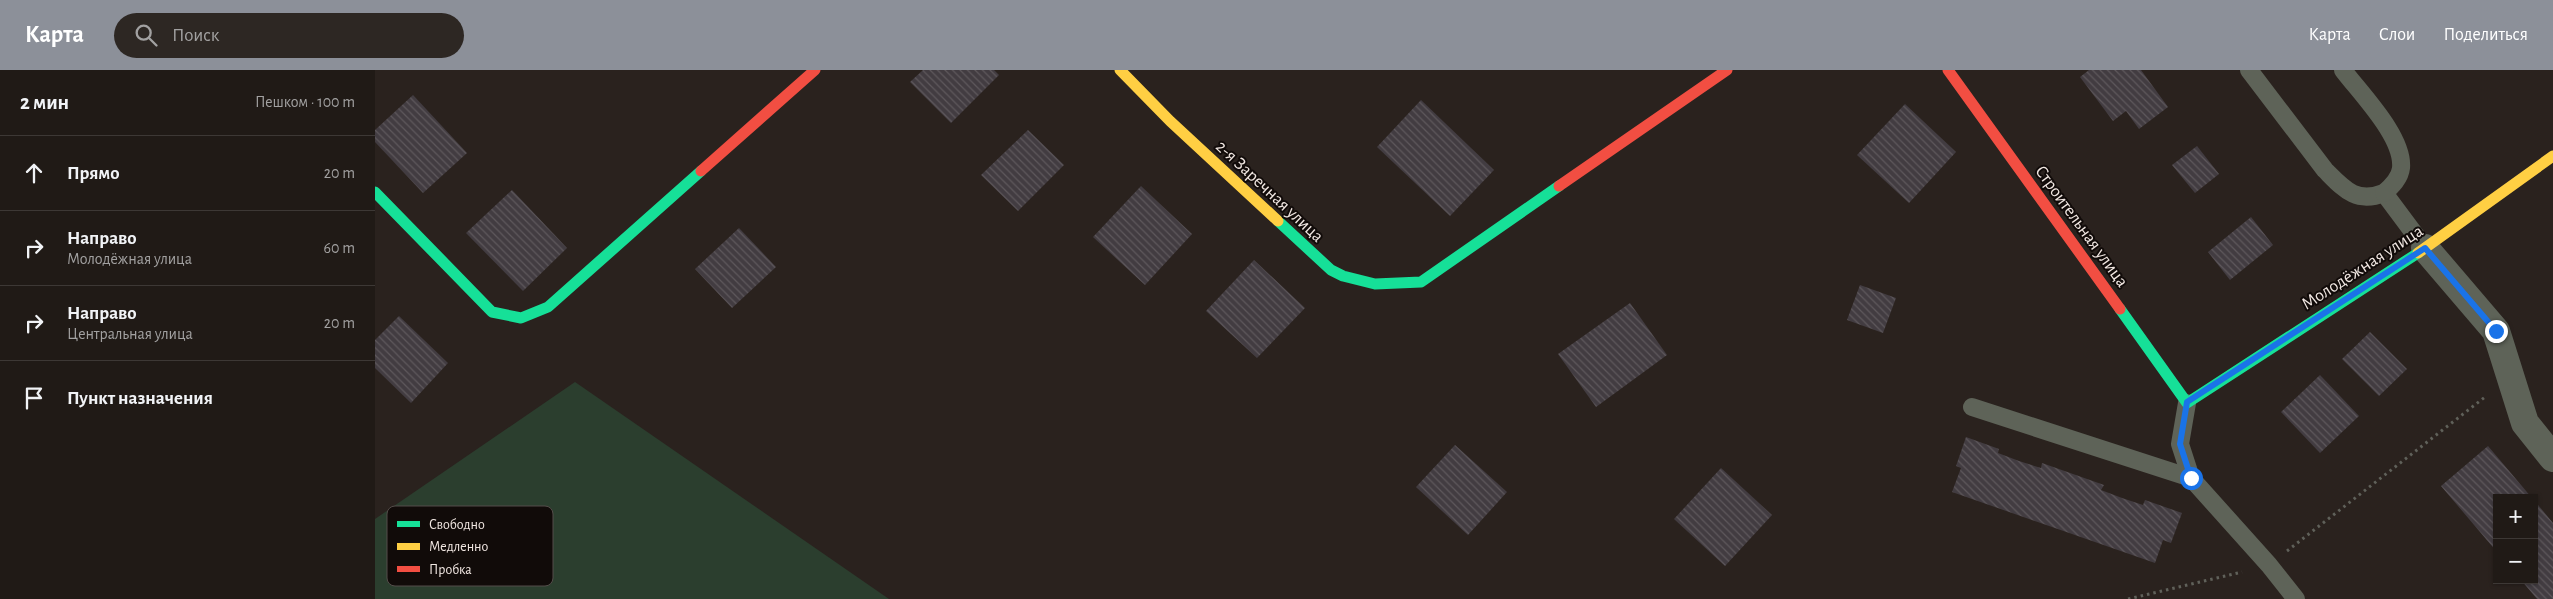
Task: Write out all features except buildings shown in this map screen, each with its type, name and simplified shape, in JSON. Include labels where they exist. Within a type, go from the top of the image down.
[{"type":"street","points":[[375,192],[493,312],[511,319],[531,317],[555,300],[815,70]]},
{"type":"street","name":"2-я Заречная улица","points":[[1120,70],[1170,121],[1331,270],[1353,282],[1387,285],[1421,282],[1727,70]]},
{"type":"street","name":"Строительная улица","points":[[1948,70],[2187,402]]},
{"type":"street","name":"Молодёжная улица","points":[[2187,402],[2425,248],[2553,156]]},
{"type":"street","points":[[2425,248],[2496,331],[2512,376],[2525,423],[2553,458]]},
{"type":"lane","points":[[2249,70],[2325,170],[2339,184],[2359,197],[2373,198],[2384,193],[2397,179],[2401,170],[2401,156],[2395,139],[2343,70]]},
{"type":"lane","points":[[2384,193],[2425,248]]},
{"type":"lane","points":[[2187,402],[2180,444],[2191,478],[2269,565],[2296,599]]},
{"type":"lane","points":[[1972,407],[2191,478]]},
{"type":"path","points":[[2128,599],[2269,565],[2512,376]]},
{"type":"green space","points":[[575,382],[889,599],[375,599],[375,519],[387,511],[387,586],[553,586],[553,506],[394,506]]},
{"type":"traffic: fast","points":[[375,192],[492,312],[521,318],[548,307],[701,171]]},
{"type":"traffic: fast","points":[[1278,221],[1331,270],[1343,276],[1375,284],[1421,282],[1559,186]]},
{"type":"traffic: fast","points":[[2120,309],[2187,403],[2418,253]]},
{"type":"traffic: slow","points":[[1120,70],[1170,121],[1278,221]]},
{"type":"traffic: slow","points":[[2418,253],[2553,156]]},
{"type":"traffic: jam","points":[[701,171],[815,70]]},
{"type":"traffic: jam","points":[[1559,186],[1727,70]]},
{"type":"traffic: jam","points":[[1948,70],[2120,309]]},
{"type":"route","points":[[2191,478],[2180,444],[2187,402],[2425,248],[2496,331]]}]
